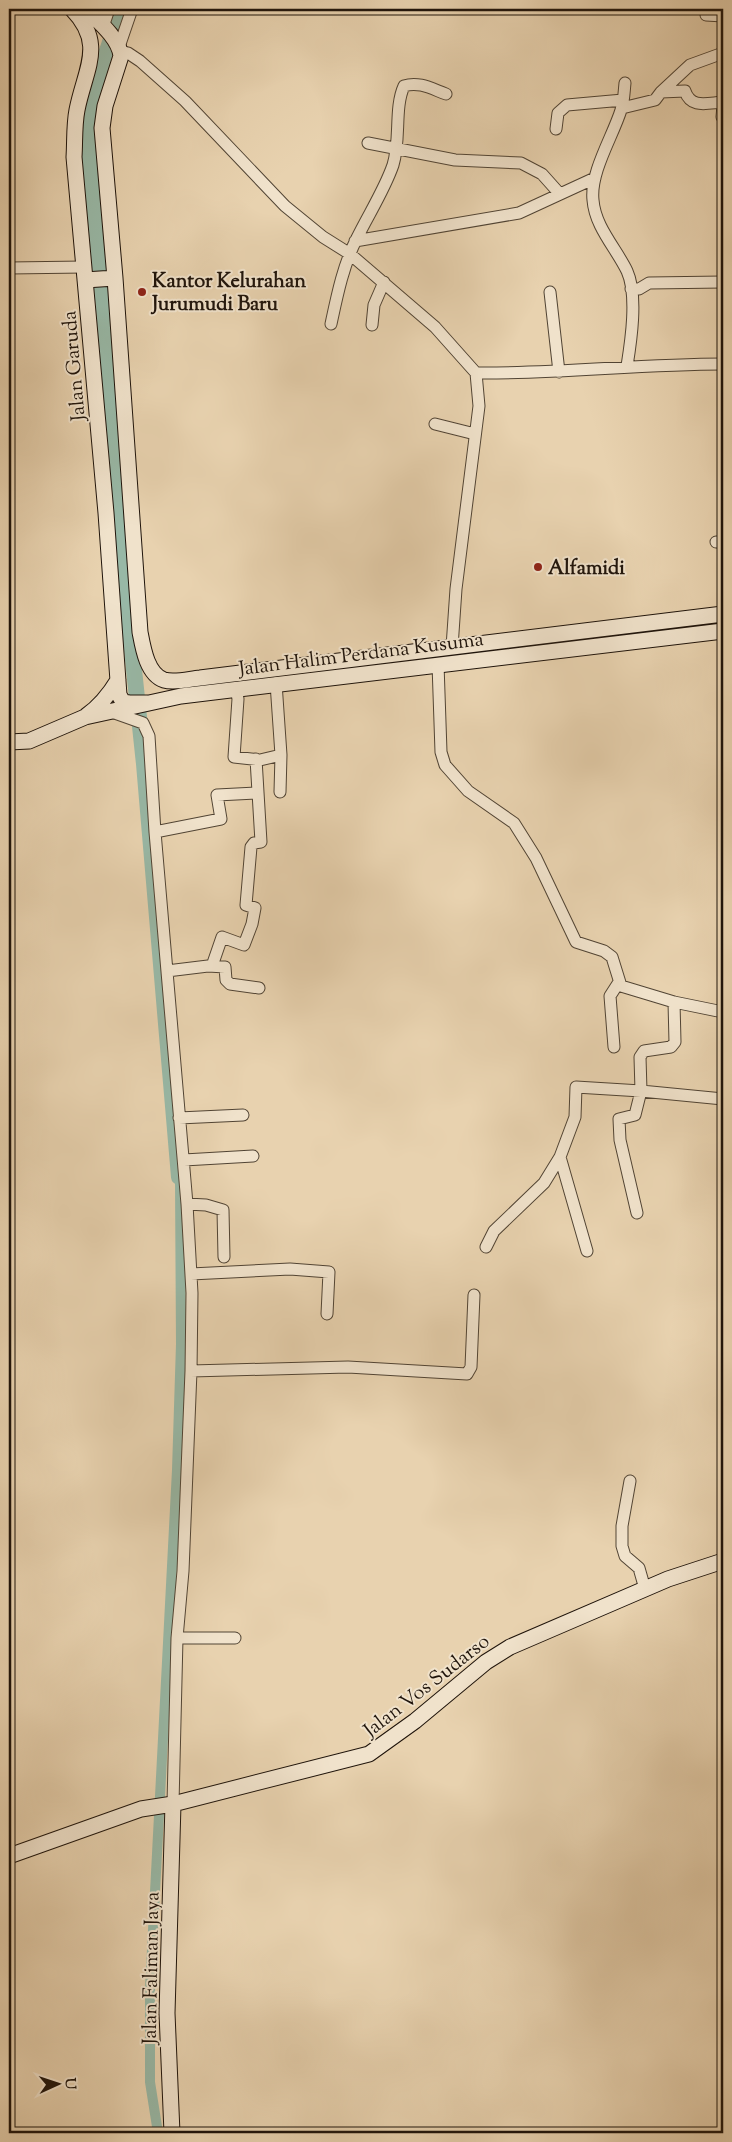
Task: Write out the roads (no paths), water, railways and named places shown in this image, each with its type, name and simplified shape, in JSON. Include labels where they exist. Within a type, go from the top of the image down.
[{"type":"main road","name":"Jalan Garuda","points":[[72,9],[86,26],[91,41],[91,54],[76,112],[74,157],[88,276],[119,695],[123,702],[138,706]]},
{"type":"main road","points":[[86,9],[119,48],[121,56],[105,106],[102,128],[113,278],[88,276]]},
{"type":"main road","name":"Jalan Halim Perdana Kusuma","points":[[113,278],[140,632],[142,646],[150,666],[163,679],[171,681],[200,678],[723,614]]},
{"type":"main road","points":[[633,624],[635,642]]},
{"type":"main road","name":"Jalan Halim Perdana Kusuma","points":[[9,742],[29,740],[85,717],[236,688],[635,642],[723,630]]},
{"type":"main road","points":[[559,633],[562,650]]},
{"type":"main road","points":[[85,717],[98,707],[118,680]]},
{"type":"main road","name":"Jalan Vos Sudarso","points":[[9,1856],[141,1809],[165,1805],[369,1754],[415,1721],[496,1654],[594,1609],[723,1561]]},
{"type":"main road","name":"Jalan Faliman Jaya","points":[[165,1805],[166,2013],[172,2133]]},
{"type":"street","points":[[104,28],[110,9]]},
{"type":"street","points":[[132,9],[119,48],[140,61],[185,101],[285,206],[323,237],[350,254],[435,327],[476,373],[478,406],[456,588],[452,647]]},
{"type":"street","points":[[706,15],[723,16]]},
{"type":"street","points":[[556,129],[558,113],[567,105],[648,103],[654,100],[660,92],[690,65],[723,53]]},
{"type":"street","points":[[624,83],[623,104],[595,178],[592,199],[596,218],[628,273],[633,304],[627,366]]},
{"type":"street","points":[[331,324],[338,288],[350,254],[391,170],[398,149],[399,104],[404,86],[422,84],[446,94]]},
{"type":"street","points":[[660,92],[686,91],[688,99],[693,103],[723,108]]},
{"type":"street","points":[[368,142],[455,160],[521,163],[542,174],[559,193]]},
{"type":"street","points":[[355,241],[512,214],[536,206],[559,193],[595,178]]},
{"type":"street","points":[[9,268],[88,276]]},
{"type":"street","points":[[372,325],[374,305],[384,282]]},
{"type":"street","points":[[630,289],[639,288],[649,283],[723,282]]},
{"type":"street","points":[[550,292],[558,372]]},
{"type":"street","points":[[476,373],[529,374],[627,366],[723,364]]},
{"type":"street","points":[[435,424],[475,434]]},
{"type":"street","points":[[438,664],[440,752],[445,765],[468,790],[514,823],[536,858],[576,942],[604,951],[612,957],[619,982],[622,986],[674,1002],[723,1012]]},
{"type":"street","points":[[276,683],[281,755],[280,792]]},
{"type":"street","points":[[236,688],[238,699],[234,757],[256,759],[281,755]]},
{"type":"street","points":[[138,706],[149,736],[167,971],[177,1037],[179,1118],[188,1204],[191,1274],[191,1371],[183,1561],[165,1805]]},
{"type":"street","points":[[212,966],[222,937],[244,945],[252,924],[255,908],[246,905],[251,847],[254,843],[261,842],[256,759]]},
{"type":"street","points":[[155,832],[221,819],[217,795],[258,792]]},
{"type":"street","points":[[167,971],[212,966],[225,967],[226,980],[230,984],[259,988]]},
{"type":"street","points":[[614,1047],[610,996],[619,982]]},
{"type":"street","points":[[637,1214],[620,1140],[619,1119],[635,1115],[641,1092],[640,1056],[644,1051],[671,1048],[675,1042],[674,1002]]},
{"type":"street","points":[[486,1247],[494,1231],[544,1183],[560,1157],[575,1116],[576,1087],[723,1099]]},
{"type":"street","points":[[179,1118],[243,1115]]},
{"type":"street","points":[[184,1160],[253,1156]]},
{"type":"street","points":[[560,1157],[587,1251]]},
{"type":"street","points":[[188,1204],[206,1205],[223,1210],[224,1257]]},
{"type":"street","points":[[191,1274],[290,1269],[329,1272],[327,1314]]},
{"type":"street","points":[[191,1371],[348,1367],[467,1374],[471,1367],[474,1295]]},
{"type":"street","points":[[630,1481],[622,1526],[622,1546],[625,1556],[639,1568],[645,1589]]},
{"type":"street","points":[[178,1638],[235,1638]]},
{"type":"waterway","points":[[121,9],[92,96],[87,128],[104,310],[121,547],[144,764],[179,1177]]},
{"type":"waterway","points":[[158,2133],[150,2082],[150,1988],[177,1470],[181,1344],[180,1182]]},
{"type":"place","name":"Kantor Kelurahan Jurumudi Baru","points":[[142,292]]},
{"type":"place","name":"Alfamidi","points":[[538,567]]}]
